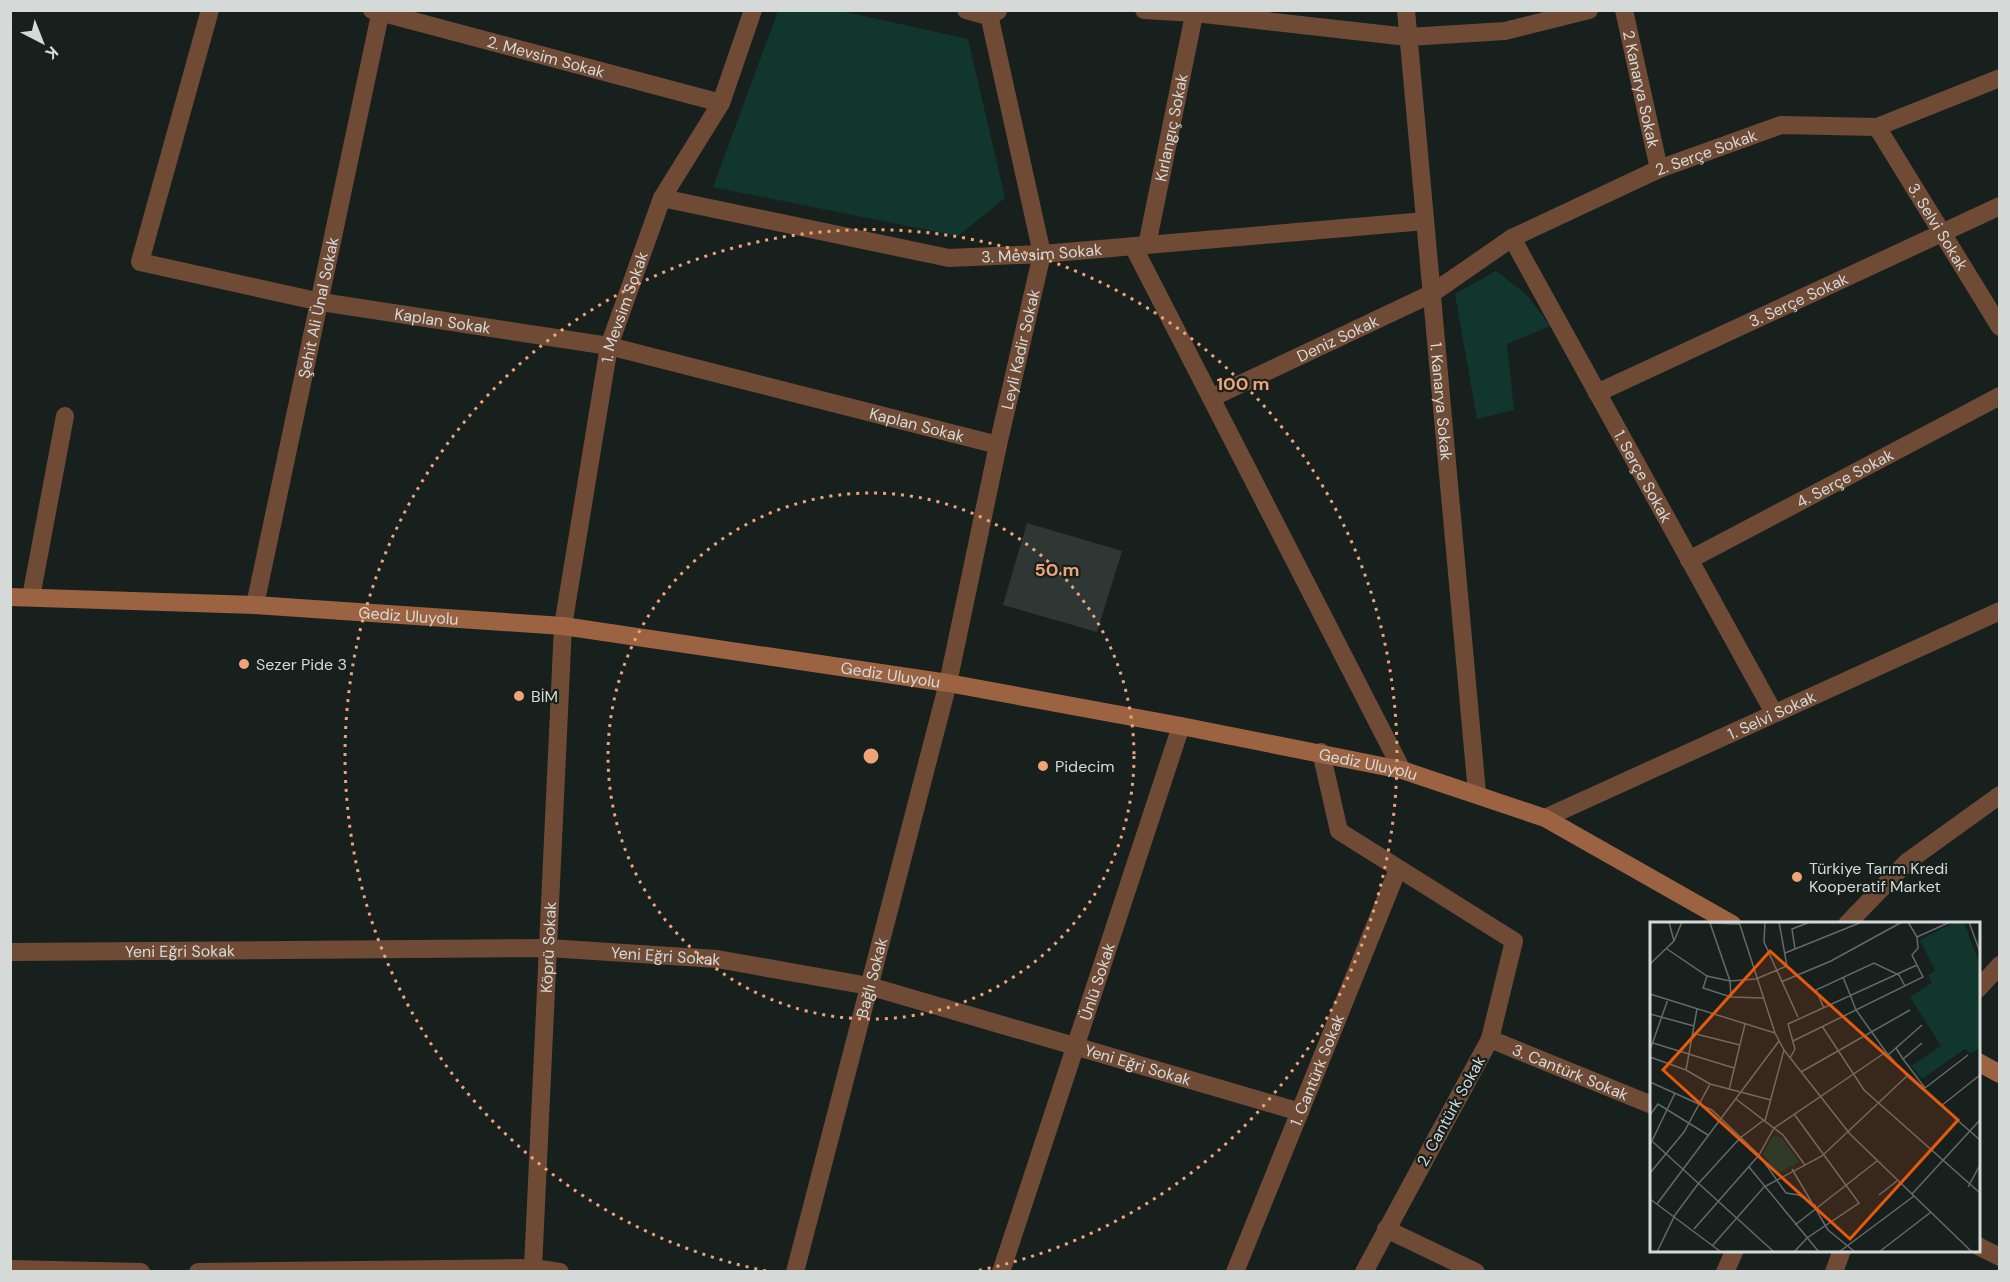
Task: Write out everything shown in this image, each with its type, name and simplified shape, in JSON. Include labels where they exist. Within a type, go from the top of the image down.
[{"type":"street","name":"Kaplan Sokak","points":[[210,10],[140,262],[321,302],[609,346],[998,445]]},
{"type":"street","points":[[378,12],[401,10]]},
{"type":"street","name":"1. Mevsim Sokak","points":[[562,626],[609,346],[662,198],[721,103],[753,10]]},
{"type":"street","points":[[966,10],[991,12]]},
{"type":"street","points":[[1144,10],[1196,12],[1408,37],[1505,31],[1589,10]]},
{"type":"street","name":"1. Kanarya Sokak","points":[[1406,10],[1477,794]]},
{"type":"street","name":"2 Kanarya Sokak","points":[[1624,10],[1659,169]]},
{"type":"street","name":"Şehit Ali Ünal Sokak","points":[[255,604],[321,302],[378,12]]},
{"type":"street","name":"2. Mevsim Sokak","points":[[378,12],[721,103]]},
{"type":"street","name":"Leyli Kadir Sokak","points":[[948,684],[998,445],[1042,254],[991,12]]},
{"type":"street","name":"Kırlangıç Sokak","points":[[1140,246],[1196,12]]},
{"type":"street","name":"2. Serçe Sokak","points":[[1431,294],[1512,238],[1659,169],[1781,125],[1877,127],[2000,78]]},
{"type":"street","name":"3. Selvi Sokak","points":[[1877,127],[2000,327]]},
{"type":"street","name":"3. Mevsim Sokak","points":[[662,198],[949,258],[1042,254],[1425,221]]},
{"type":"street","name":"3. Serçe Sokak","points":[[1597,393],[2000,206]]},
{"type":"street","name":"1. Serçe Sokak","points":[[1512,238],[1774,713]]},
{"type":"street","points":[[1140,246],[1211,398],[1402,771]]},
{"type":"street","name":"Deniz Sokak","points":[[1211,398],[1431,294]]},
{"type":"street","name":"4. Serçe Sokak","points":[[1689,560],[2000,396]]},
{"type":"street","points":[[31,597],[65,416]]},
{"type":"street","name":"Gediz Uluyolu","points":[[10,597],[255,604],[562,626],[948,684],[1322,752],[1402,771],[1545,818],[1728,922]]},
{"type":"street","name":"1. Selvi Sokak","points":[[1545,818],[2000,611]]},
{"type":"street","name":"Köprü Sokak","points":[[533,1269],[562,626]]},
{"type":"street","name":"Bağlı Sokak","points":[[795,1272],[948,684]]},
{"type":"street","name":"Ünlü Sokak","points":[[1001,1272],[1181,726]]},
{"type":"street","points":[[1322,752],[1340,831],[1398,868]]},
{"type":"street","points":[[1849,922],[1907,862],[1997,800]]},
{"type":"street","name":"2. Cantürk Sokak","points":[[1364,1272],[1490,1039],[1514,941],[1398,868]]},
{"type":"street","name":"1. Cantürk Sokak","points":[[1235,1272],[1398,868]]},
{"type":"street","name":"Yeni Eğri Sokak","points":[[10,952],[548,948],[717,959],[869,986],[1300,1112]]},
{"type":"street","points":[[1980,987],[2000,965]]},
{"type":"street","name":"3. Cantürk Sokak","points":[[1490,1039],[1650,1104]]},
{"type":"street","points":[[1980,1063],[2000,1074]]},
{"type":"street","points":[[1386,1228],[1476,1272]]},
{"type":"street","points":[[1980,1247],[2000,1257]]},
{"type":"street","points":[[1725,1272],[1735,1252]]},
{"type":"street","points":[[1834,1272],[1842,1252]]},
{"type":"street","points":[[10,1269],[141,1272]]},
{"type":"street","points":[[198,1272],[533,1269],[560,1272]]},
{"type":"green space","points":[[778,11],[841,11],[968,39],[1005,198],[958,236],[713,187]]},
{"type":"green space","points":[[1496,271],[1527,295],[1550,326],[1507,344],[1514,410],[1477,419],[1455,294]]},
{"type":"building","points":[[1027,523],[1122,551],[1097,632],[1003,605]]},
{"type":"place","name":"Sezer Pide 3","points":[[244,664]]},
{"type":"place","name":"BİM","points":[[519,696]]},
{"type":"place","name":"Pidecim","points":[[1043,766]]},
{"type":"place","name":"Türkiye Tarım Kredi Kooperatif Market","points":[[1797,877]]}]
